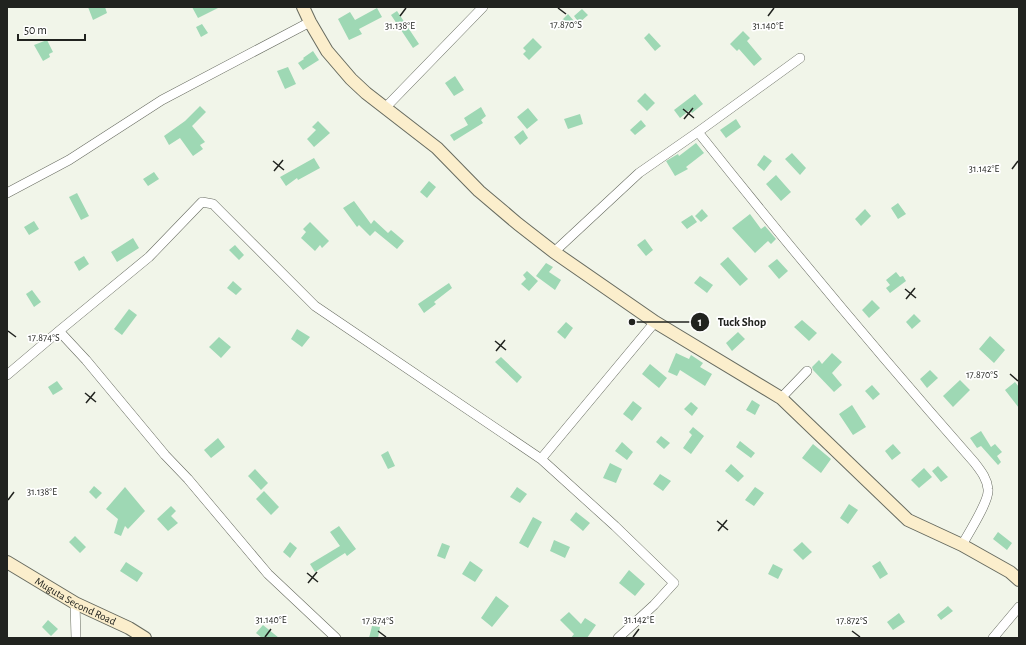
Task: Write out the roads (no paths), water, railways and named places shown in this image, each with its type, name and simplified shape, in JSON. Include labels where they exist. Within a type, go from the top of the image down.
[{"type":"street","points":[[303,7],[327,52],[339,67],[366,93],[438,148],[479,190],[518,224],[554,252],[655,322],[781,398],[908,520],[962,545],[1010,572],[1019,580]]},
{"type":"street","points":[[385,108],[483,7]]},
{"type":"street","points":[[7,193],[69,160],[162,100],[310,22]]},
{"type":"street","points":[[554,252],[639,173],[800,58]]},
{"type":"street","points":[[698,132],[778,232],[864,335],[974,462],[986,479],[989,491],[962,545]]},
{"type":"street","points":[[7,376],[149,257],[202,202],[213,204],[315,306],[541,459],[615,526],[674,584],[654,605],[618,638]]},
{"type":"street","points":[[541,459],[655,322]]},
{"type":"street","points":[[59,331],[86,360],[155,443],[268,574],[336,638]]},
{"type":"street","points":[[781,398],[806,372]]},
{"type":"street","name":"Muguta Second Road","points":[[7,562],[75,603],[129,628],[145,638]]},
{"type":"street","points":[[75,603],[76,638]]},
{"type":"street","points":[[993,638],[1019,607]]},
{"type":"place","name":"Tuck Shop","points":[[632,322]]}]
